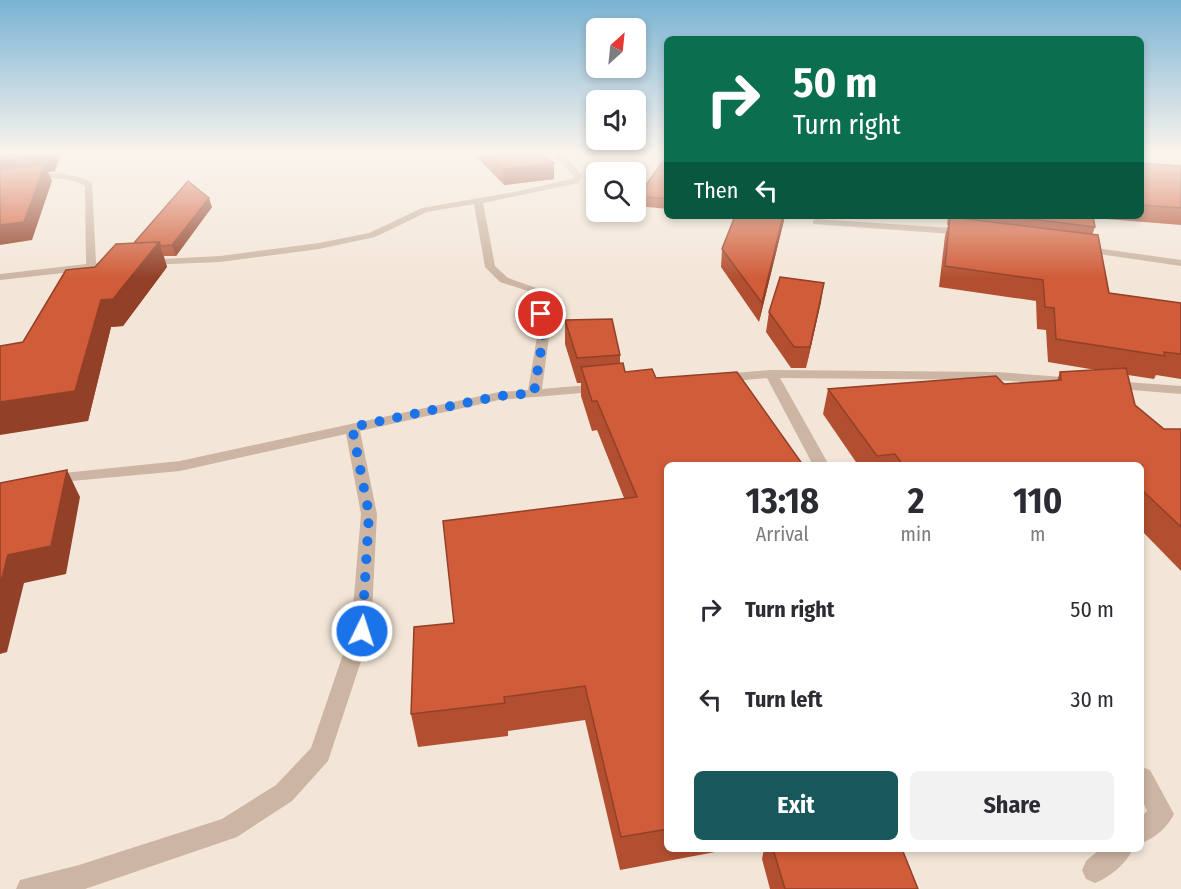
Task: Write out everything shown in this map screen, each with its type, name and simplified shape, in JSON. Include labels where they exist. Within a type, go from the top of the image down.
[{"type":"street","points":[[88,195],[91,265]]},
{"type":"street","points":[[138,263],[220,259],[319,246],[372,235],[425,210],[504,195]]},
{"type":"street","points":[[478,200],[490,267],[504,280],[538,291],[543,337],[534,393]]},
{"type":"street","points":[[816,222],[982,234]]},
{"type":"street","points":[[1076,248],[1181,263]]},
{"type":"street","points":[[0,277],[91,265],[126,263]]},
{"type":"street","points":[[712,379],[771,374],[997,376],[1181,390]]},
{"type":"street","points":[[771,374],[820,462]]},
{"type":"street","points":[[31,480],[180,466],[499,396],[617,386]]},
{"type":"street","points":[[29,889],[79,878],[228,829],[284,793],[320,754],[362,631],[369,514],[352,427]]},
{"type":"street","points":[[1144,782],[1162,814],[1144,829]]},
{"type":"street","points":[[1095,870],[1116,852]]},
{"type":"building","points":[[0,195],[34,195],[24,222],[0,225]]},
{"type":"building","points":[[175,195],[206,195],[209,198],[172,245],[161,246],[159,242],[134,243]]},
{"type":"building","points":[[646,195],[664,195],[664,199],[646,197]]},
{"type":"building","points":[[1144,195],[1181,195],[1181,208],[1144,205]]},
{"type":"building","points":[[734,219],[782,219],[762,303],[722,249]]},
{"type":"building","points":[[950,219],[1098,235],[1109,293],[1181,303],[1181,354],[1164,352],[1165,356],[1056,339],[1054,308],[1045,307],[1043,280],[945,266]]},
{"type":"building","points":[[1031,219],[1094,219],[1095,227]]},
{"type":"building","points":[[159,242],[113,299],[101,300],[75,391],[0,402],[0,346],[23,342],[66,270],[95,267],[116,244]]},
{"type":"building","points":[[780,277],[824,283],[810,347],[794,347],[769,312]]},
{"type":"building","points":[[612,319],[620,355],[577,358],[565,320]]},
{"type":"building","points":[[623,363],[625,372],[652,369],[656,378],[737,372],[801,462],[664,462],[664,830],[621,837],[585,686],[504,697],[505,703],[411,714],[414,627],[454,623],[443,521],[637,497],[597,401],[592,401],[581,367]]},
{"type":"building","points":[[1126,368],[1135,405],[1164,429],[1181,429],[1181,527],[1144,492],[1144,462],[901,462],[895,454],[877,456],[828,389],[996,376],[1004,384],[1061,380],[1060,372]]},
{"type":"building","points":[[67,470],[51,546],[8,555],[0,585],[0,483]]},
{"type":"building","points":[[774,852],[903,852],[918,889],[785,889]]},
{"type":"route","points":[[362,631],[369,514],[352,427],[499,396],[534,393],[543,337],[541,314]]}]
